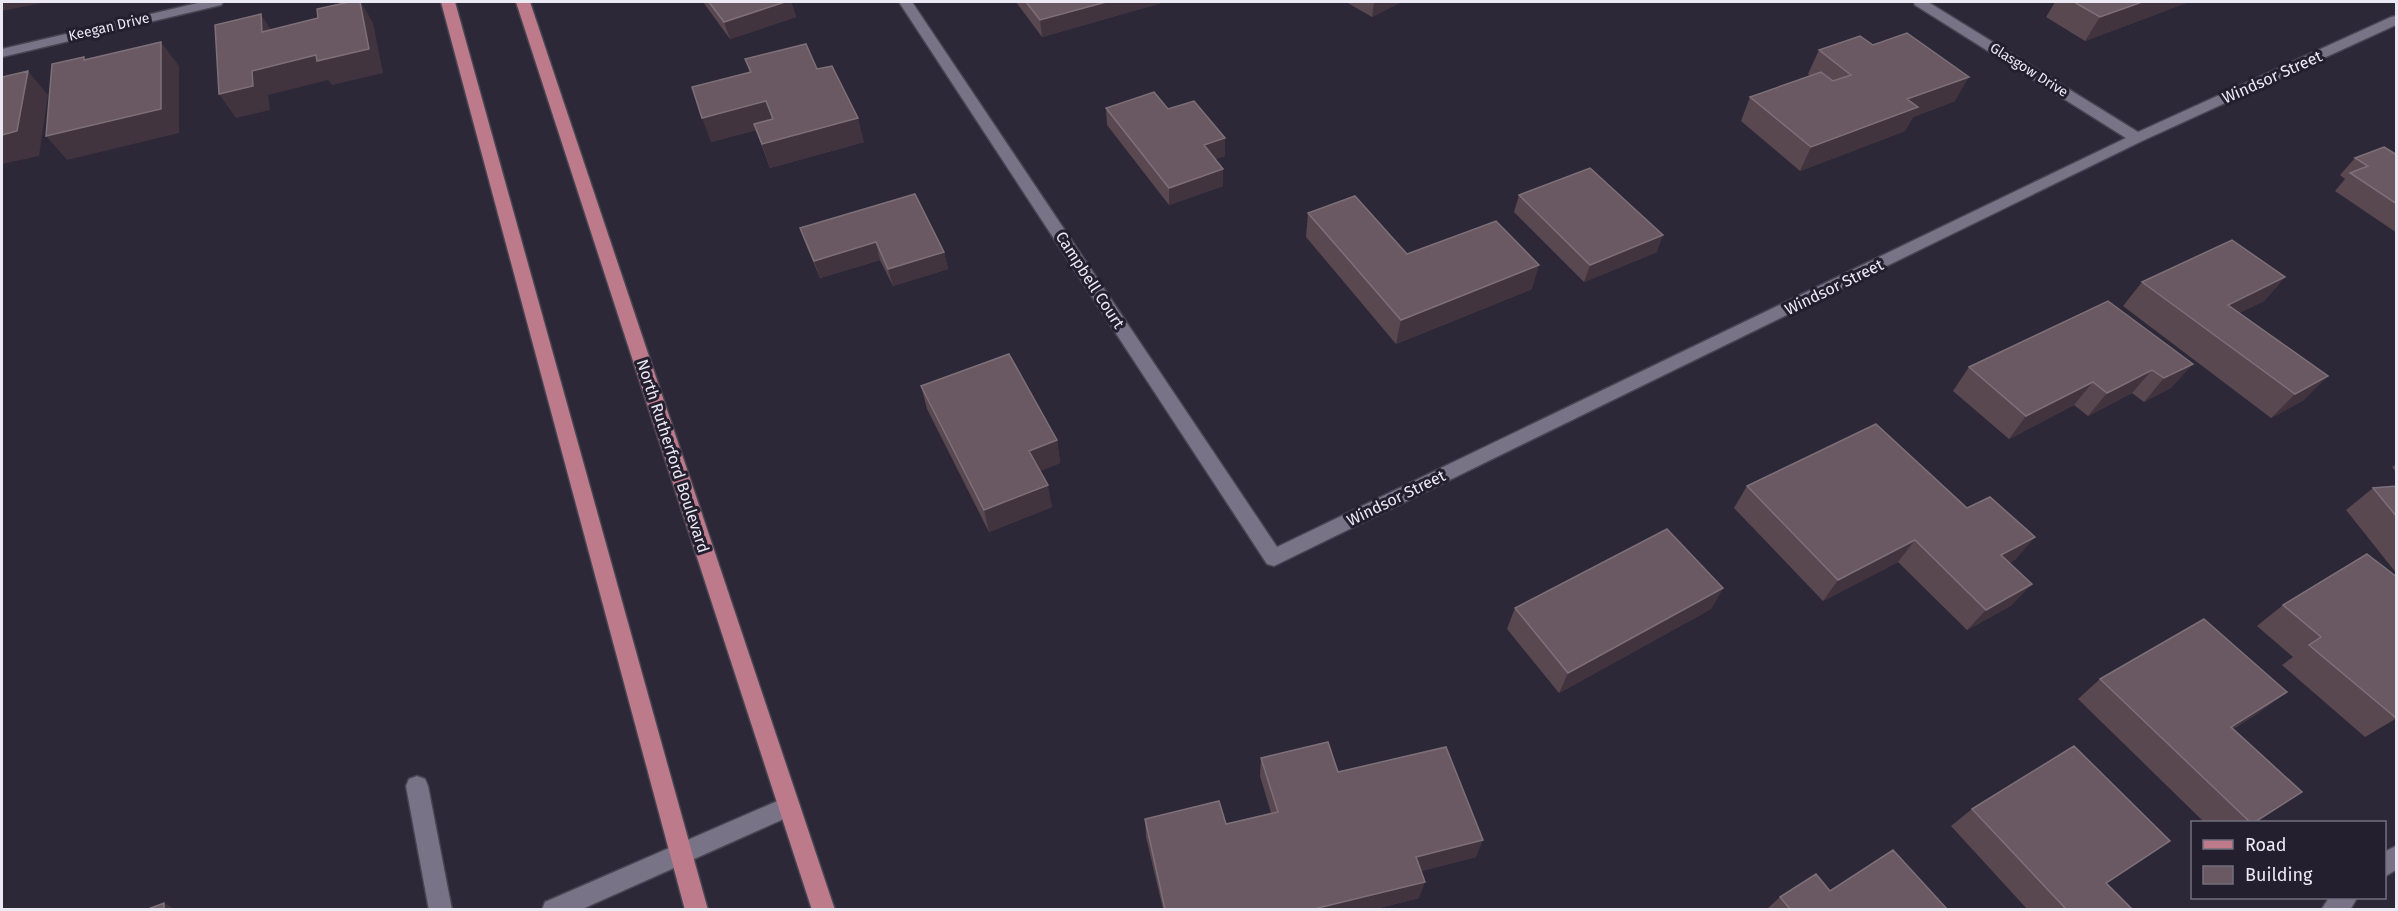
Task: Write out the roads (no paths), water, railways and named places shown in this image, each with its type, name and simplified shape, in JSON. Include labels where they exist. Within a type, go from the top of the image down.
[{"type":"main road","points":[[448,2],[697,909]]},
{"type":"main road","name":"North Rutherford Boulevard","points":[[523,2],[824,909]]},
{"type":"street","name":"Keegan Drive","points":[[2,53],[216,2]]},
{"type":"street","name":"Campbell Court","points":[[906,2],[1274,558]]},
{"type":"street","name":"Glasgow Drive","points":[[1920,2],[2137,138]]},
{"type":"street","name":"Windsor Street","points":[[1274,558],[2137,138],[2397,20]]},
{"type":"street","points":[[417,786],[441,909]]},
{"type":"street","points":[[553,909],[789,806]]},
{"type":"street","points":[[2332,909],[2344,899]]}]
